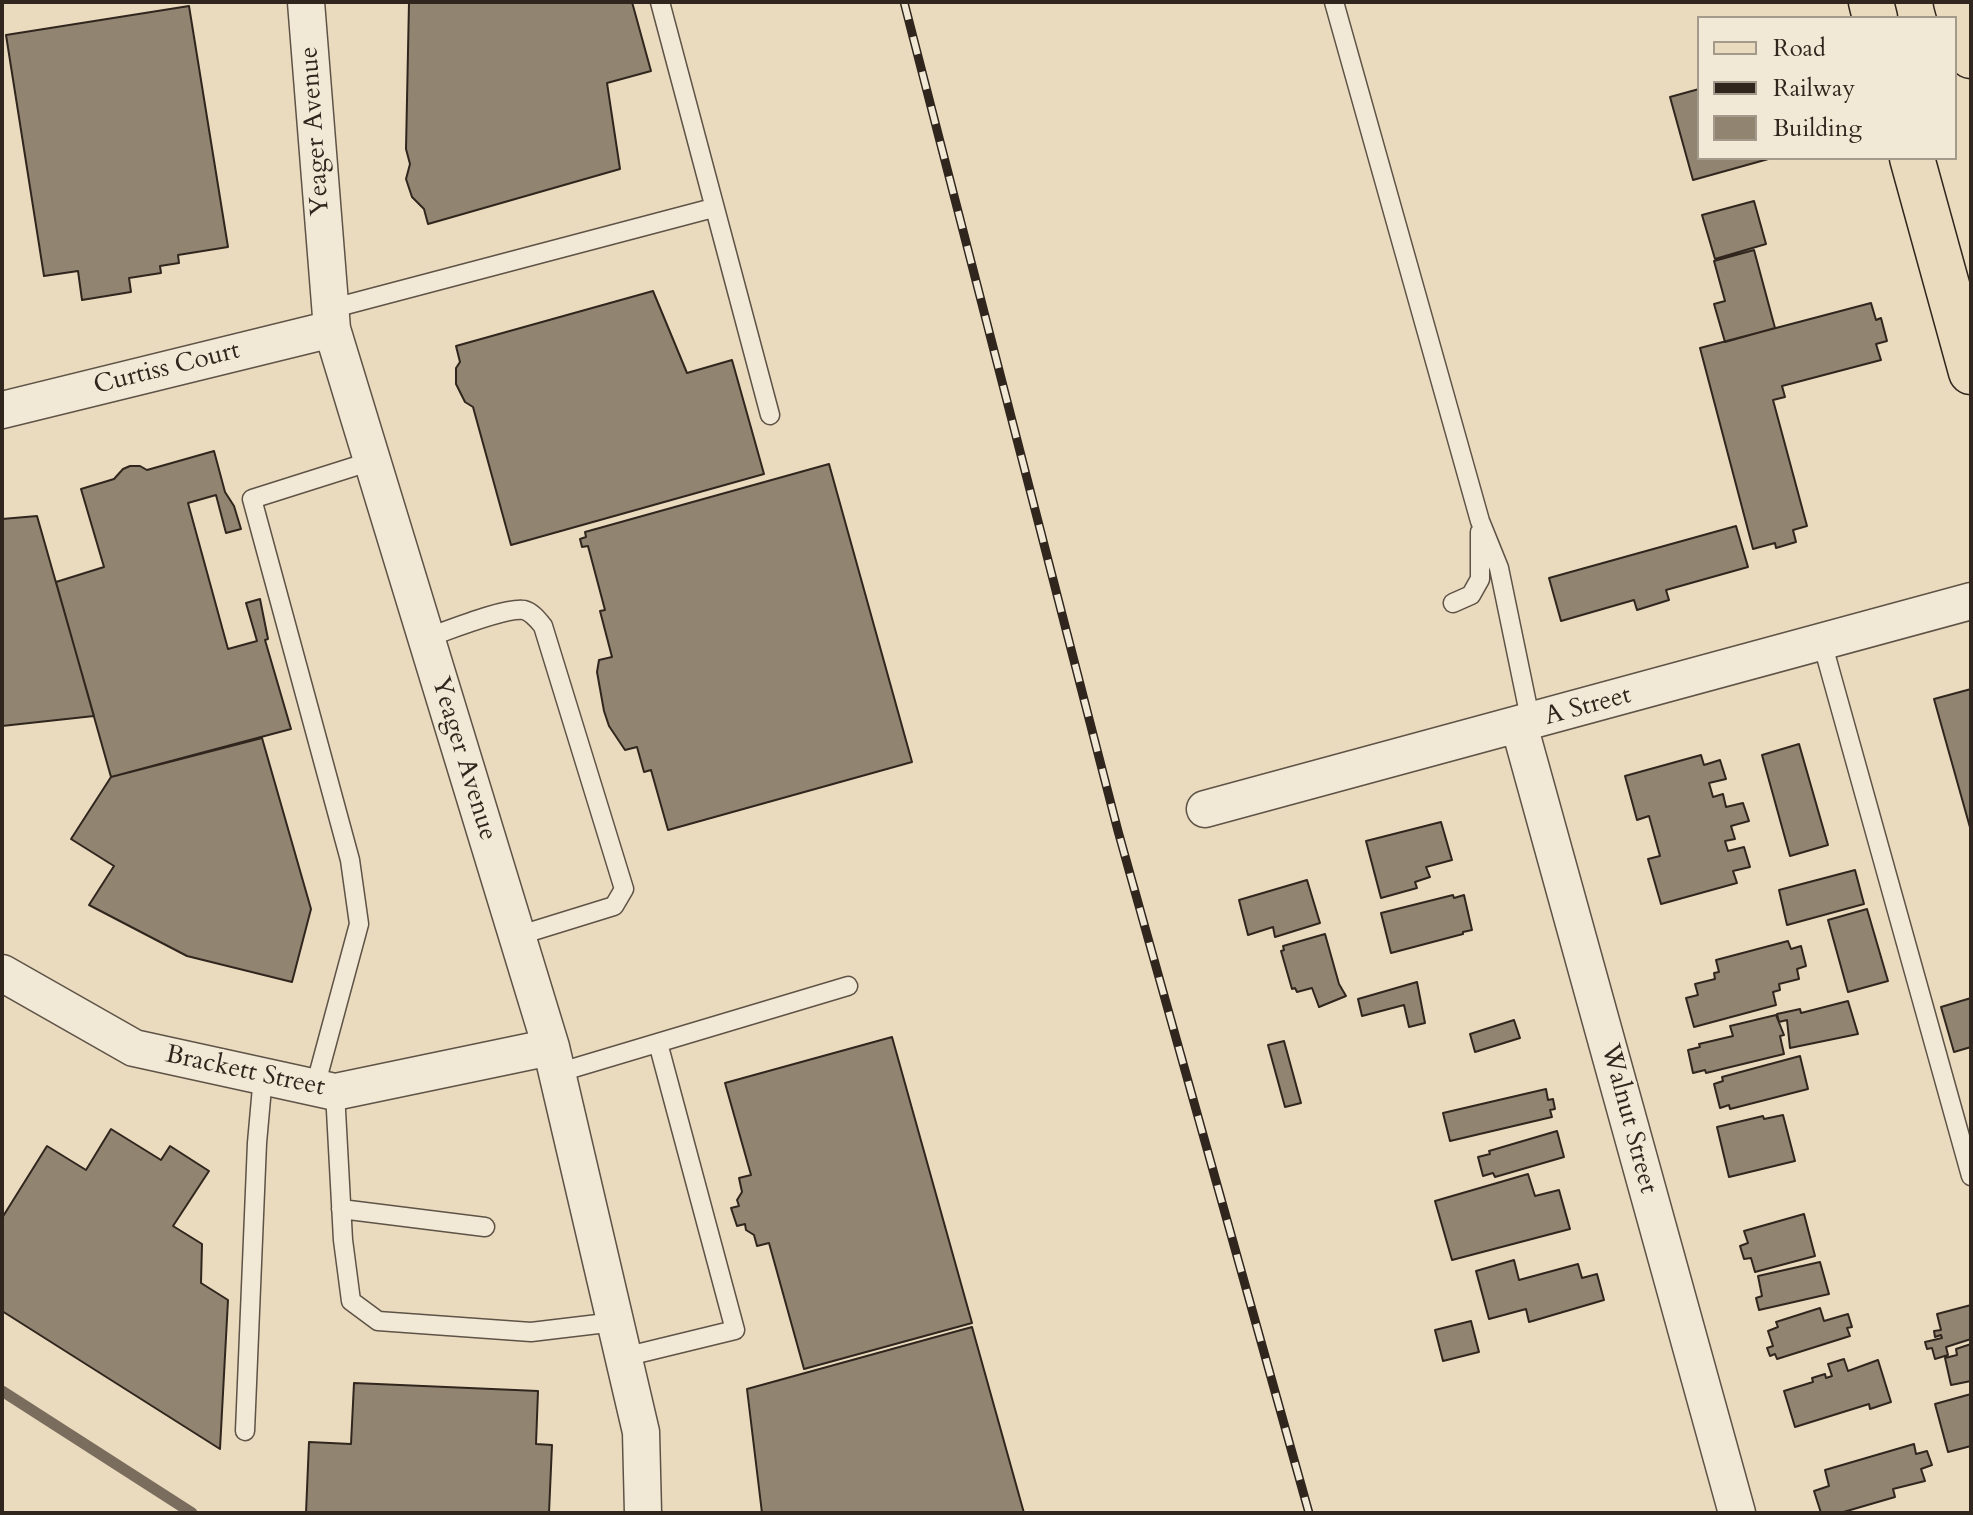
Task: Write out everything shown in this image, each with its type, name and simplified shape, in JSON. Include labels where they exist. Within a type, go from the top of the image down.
[{"type":"main road","points":[[1956,2],[1971,56]]},
{"type":"main road","points":[[1914,160],[1971,266]]},
{"type":"main road","points":[[1914,160],[1971,372]]},
{"type":"street","name":"Yeager Avenue","points":[[306,2],[331,319],[554,1060],[641,1432],[643,1513]]},
{"type":"street","name":"Curtiss Court","points":[[2,410],[331,319]]},
{"type":"street","name":"A Street","points":[[1205,809],[1971,601]]},
{"type":"street","name":"Walnut Street","points":[[1525,724],[1737,1513]]},
{"type":"street","name":"Brackett Street","points":[[2,973],[134,1048],[325,1090],[554,1060]]},
{"type":"lane","points":[[660,2],[770,415]]},
{"type":"lane","points":[[1334,2],[1480,521],[1499,568],[1525,724]]},
{"type":"lane","points":[[331,319],[713,208]]},
{"type":"lane","points":[[372,461],[252,499],[350,860],[359,924],[325,1090],[351,1301],[378,1321],[531,1332],[615,1322]]},
{"type":"lane","points":[[1453,603],[1471,595],[1480,579],[1480,521]]},
{"type":"lane","points":[[426,638],[511,610],[526,610],[536,617],[543,626],[620,874],[624,889],[614,906],[517,936]]},
{"type":"lane","points":[[1822,642],[1971,1176]]},
{"type":"lane","points":[[554,1060],[658,1043],[848,986]]},
{"type":"lane","points":[[624,1357],[735,1330],[658,1043]]},
{"type":"lane","points":[[245,1431],[257,1143],[263,1076]]},
{"type":"lane","points":[[341,1209],[485,1227]]},
{"type":"building","points":[[409,2],[632,2],[651,71],[607,83],[620,169],[428,224],[424,209],[412,197],[406,179],[410,164],[406,149]]},
{"type":"building","points":[[189,6],[228,247],[178,255],[179,263],[160,266],[161,273],[129,278],[131,292],[82,300],[78,271],[44,276],[6,35]]},
{"type":"building","points":[[1697,90],[1697,160],[1765,160],[1693,180],[1670,97]]},
{"type":"building","points":[[1754,201],[1766,244],[1715,259],[1702,215]]},
{"type":"building","points":[[1754,250],[1775,328],[1725,342],[1714,304],[1725,301],[1714,261]]},
{"type":"building","points":[[653,291],[687,373],[732,360],[764,474],[511,545],[473,407],[465,402],[456,384],[456,368],[460,362],[456,346]]},
{"type":"building","points":[[1871,303],[1876,320],[1881,318],[1887,341],[1876,344],[1881,360],[1782,386],[1785,397],[1773,400],[1807,526],[1793,530],[1796,542],[1776,548],[1775,543],[1753,549],[1700,348]]},
{"type":"building","points":[[214,451],[225,492],[234,506],[241,529],[226,533],[216,495],[188,503],[228,649],[257,641],[246,603],[260,599],[268,639],[265,640],[291,729],[111,777],[56,582],[104,567],[81,489],[114,479],[130,466],[147,470]]},
{"type":"building","points":[[829,464],[912,762],[668,830],[651,770],[644,772],[637,747],[625,750],[609,726],[604,711],[597,672],[599,660],[612,657],[600,611],[605,610],[588,546],[582,547],[580,539],[586,537],[585,532]]},
{"type":"building","points":[[37,516],[94,716],[2,726],[2,519]]},
{"type":"building","points":[[1736,526],[1748,567],[1666,590],[1669,600],[1637,610],[1634,600],[1561,621],[1549,578]]},
{"type":"building","points":[[1971,689],[1971,831],[1934,699]]},
{"type":"building","points":[[262,738],[311,909],[292,982],[187,956],[89,905],[114,866],[71,839],[111,777]]},
{"type":"building","points":[[1799,744],[1828,845],[1790,856],[1762,755]]},
{"type":"building","points":[[1701,755],[1704,765],[1720,760],[1726,779],[1709,783],[1713,797],[1723,794],[1726,807],[1743,803],[1749,821],[1731,826],[1735,839],[1725,841],[1728,851],[1744,847],[1750,867],[1733,871],[1737,883],[1661,904],[1648,859],[1660,856],[1649,816],[1637,820],[1625,776]]},
{"type":"building","points":[[1441,822],[1452,860],[1426,867],[1430,877],[1415,882],[1417,888],[1381,898],[1366,841]]},
{"type":"building","points":[[1855,870],[1864,904],[1787,925],[1779,890]]},
{"type":"building","points":[[1307,880],[1320,923],[1275,937],[1273,927],[1248,935],[1239,900]]},
{"type":"building","points":[[1453,895],[1454,898],[1464,895],[1472,930],[1391,953],[1381,913]]},
{"type":"building","points":[[1867,909],[1888,981],[1848,992],[1828,920]]},
{"type":"building","points":[[1325,934],[1339,984],[1346,996],[1319,1007],[1312,988],[1297,992],[1295,988],[1292,989],[1281,951],[1284,950],[1283,946]]},
{"type":"building","points":[[1788,941],[1791,949],[1801,946],[1806,966],[1797,969],[1799,979],[1779,984],[1780,990],[1773,992],[1776,1005],[1694,1027],[1686,998],[1698,995],[1695,984],[1715,979],[1714,973],[1719,972],[1716,960]]},
{"type":"building","points":[[1417,982],[1425,1023],[1409,1027],[1404,1005],[1362,1016],[1358,999]]},
{"type":"building","points":[[1971,998],[1971,1047],[1954,1052],[1941,1007]]},
{"type":"building","points":[[1848,1001],[1858,1034],[1790,1048],[1787,1020],[1779,1022],[1777,1014],[1800,1009],[1801,1013]]},
{"type":"building","points":[[1776,1015],[1784,1035],[1780,1036],[1784,1054],[1706,1073],[1705,1070],[1693,1073],[1688,1050],[1700,1047],[1699,1044],[1733,1036],[1730,1026]]},
{"type":"building","points":[[1514,1020],[1520,1038],[1475,1052],[1470,1034]]},
{"type":"building","points":[[892,1037],[972,1323],[804,1369],[769,1243],[757,1246],[754,1235],[746,1230],[745,1224],[737,1226],[731,1208],[739,1206],[737,1200],[742,1192],[739,1178],[751,1175],[725,1083]]},
{"type":"building","points":[[1284,1041],[1301,1103],[1285,1107],[1268,1045]]},
{"type":"building","points":[[1800,1056],[1808,1089],[1730,1109],[1729,1105],[1720,1108],[1714,1084],[1723,1081],[1722,1077]]},
{"type":"building","points":[[1546,1089],[1548,1100],[1553,1099],[1555,1109],[1550,1110],[1552,1117],[1450,1141],[1443,1113]]},
{"type":"building","points":[[1783,1115],[1795,1161],[1729,1177],[1717,1127],[1763,1116],[1764,1119]]},
{"type":"building","points":[[111,1129],[161,1160],[170,1146],[209,1171],[173,1226],[202,1244],[201,1283],[228,1300],[220,1449],[2,1311],[2,1218],[47,1146],[86,1170]]},
{"type":"building","points":[[1557,1131],[1564,1157],[1495,1177],[1493,1173],[1483,1176],[1478,1157]]},
{"type":"building","points":[[1528,1174],[1535,1196],[1559,1190],[1570,1229],[1452,1260],[1435,1201]]},
{"type":"building","points":[[1804,1214],[1815,1256],[1755,1272],[1751,1258],[1744,1259],[1740,1246],[1748,1243],[1744,1231]]},
{"type":"building","points":[[1514,1260],[1519,1280],[1578,1264],[1582,1278],[1597,1274],[1604,1300],[1529,1322],[1526,1309],[1489,1319],[1476,1271]]},
{"type":"building","points":[[1820,1262],[1829,1294],[1759,1310],[1756,1298],[1762,1296],[1758,1276]]},
{"type":"building","points":[[1971,1305],[1971,1339],[1946,1347],[1948,1355],[1935,1359],[1932,1348],[1927,1349],[1925,1342],[1942,1338],[1941,1335],[1935,1337],[1934,1331],[1941,1330],[1937,1314]]},
{"type":"building","points":[[1820,1308],[1824,1321],[1848,1314],[1852,1327],[1847,1328],[1850,1336],[1777,1359],[1775,1354],[1770,1356],[1767,1348],[1773,1346],[1768,1331],[1778,1327],[1776,1322]]},
{"type":"building","points":[[1471,1321],[1479,1352],[1443,1361],[1435,1330]]},
{"type":"building","points":[[972,1327],[1024,1513],[762,1513],[747,1389]]},
{"type":"building","points":[[1971,1344],[1971,1381],[1951,1385],[1945,1358],[1957,1355],[1956,1349]]},
{"type":"building","points":[[1844,1359],[1848,1371],[1878,1360],[1891,1402],[1870,1409],[1869,1404],[1795,1427],[1784,1391],[1813,1382],[1812,1378],[1825,1374],[1826,1378],[1832,1376],[1828,1364]]},
{"type":"building","points":[[354,1383],[538,1391],[536,1444],[552,1445],[549,1513],[306,1513],[309,1442],[351,1444]]},
{"type":"building","points":[[1971,1394],[1971,1446],[1948,1452],[1935,1404]]},
{"type":"building","points":[[1914,1444],[1916,1454],[1927,1451],[1932,1465],[1921,1469],[1925,1481],[1893,1489],[1895,1497],[1840,1513],[1821,1513],[1814,1491],[1829,1486],[1825,1470]]},
{"type":"waterway","points":[[2,1391],[192,1513]]},
{"type":"railway","points":[[904,2],[1118,831],[1309,1513]]}]
